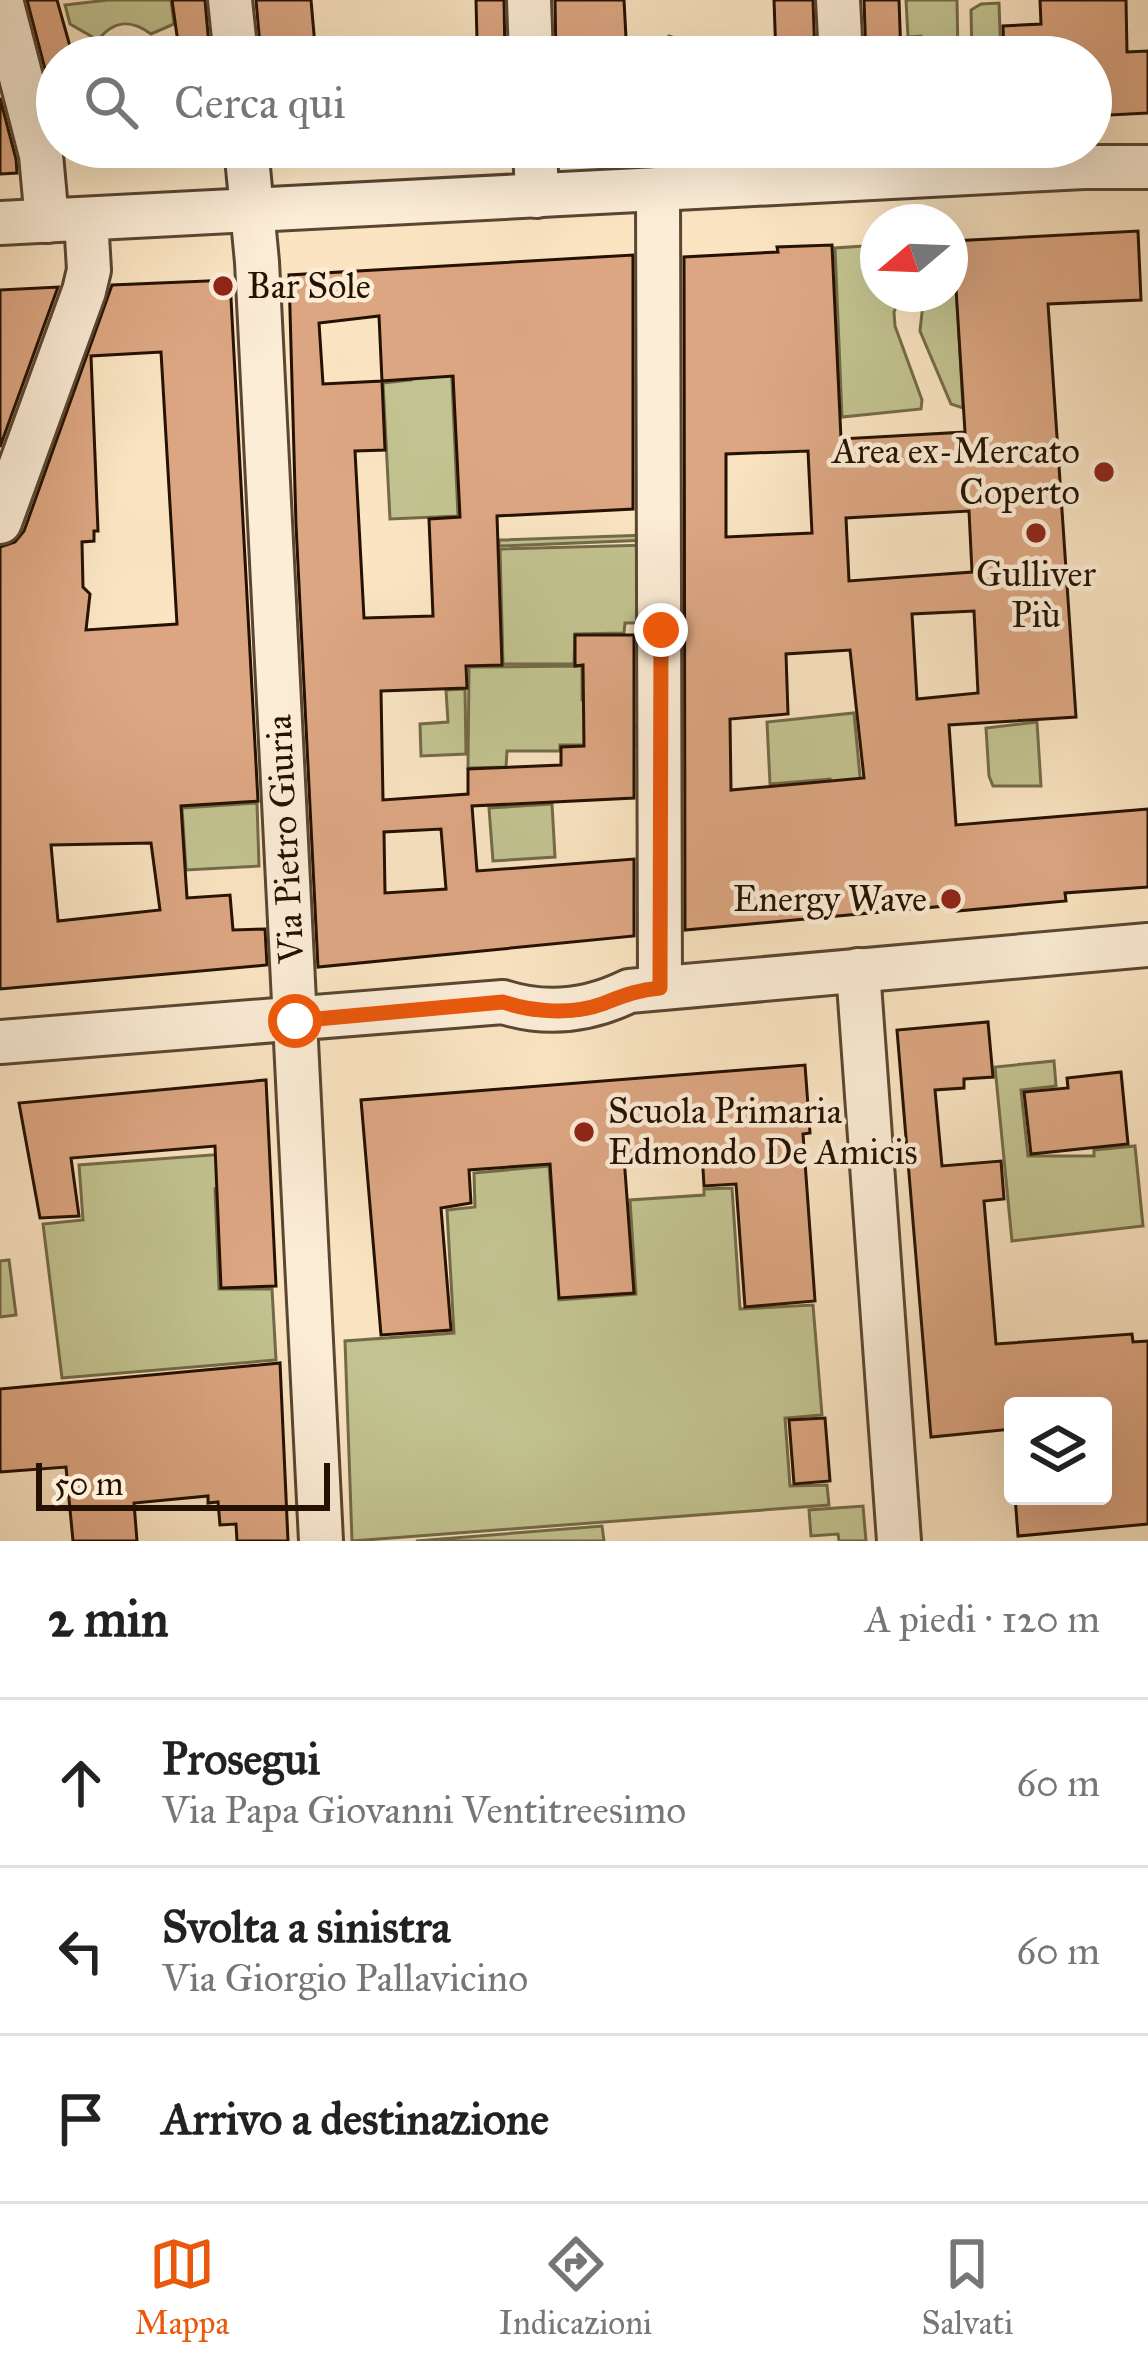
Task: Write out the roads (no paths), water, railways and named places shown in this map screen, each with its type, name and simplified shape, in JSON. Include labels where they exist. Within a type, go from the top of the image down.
[{"type":"street","points":[[230,0],[234,36]]},
{"type":"street","points":[[529,0],[530,36]]},
{"type":"street","points":[[838,0],[840,36]]},
{"type":"street","points":[[1,4],[36,136]]},
{"type":"street","points":[[0,523],[89,270],[46,168]]},
{"type":"street","name":"Via Pietro Giuria","points":[[250,168],[258,210],[321,1541]]},
{"type":"street","points":[[536,168],[537,196]]},
{"type":"street","points":[[0,223],[658,189],[810,168]]},
{"type":"street","points":[[924,168],[986,172],[1148,169]]},
{"type":"street","points":[[644,989],[658,189]]},
{"type":"street","points":[[0,1042],[503,1002],[532,987],[581,982],[644,989],[1148,945]]},
{"type":"street","points":[[858,970],[899,1541]]},
{"type":"place","name":"Bar Sole","points":[[223,286]]},
{"type":"place","name":"Area ex-Mercato Coperto","points":[[1104,472]]},
{"type":"place","name":"Gulliver Più","points":[[1036,533]]},
{"type":"place","name":"Energy Wave","points":[[951,899]]},
{"type":"place","name":"Scuola Primaria Edmondo De Amicis","points":[[584,1132]]}]
